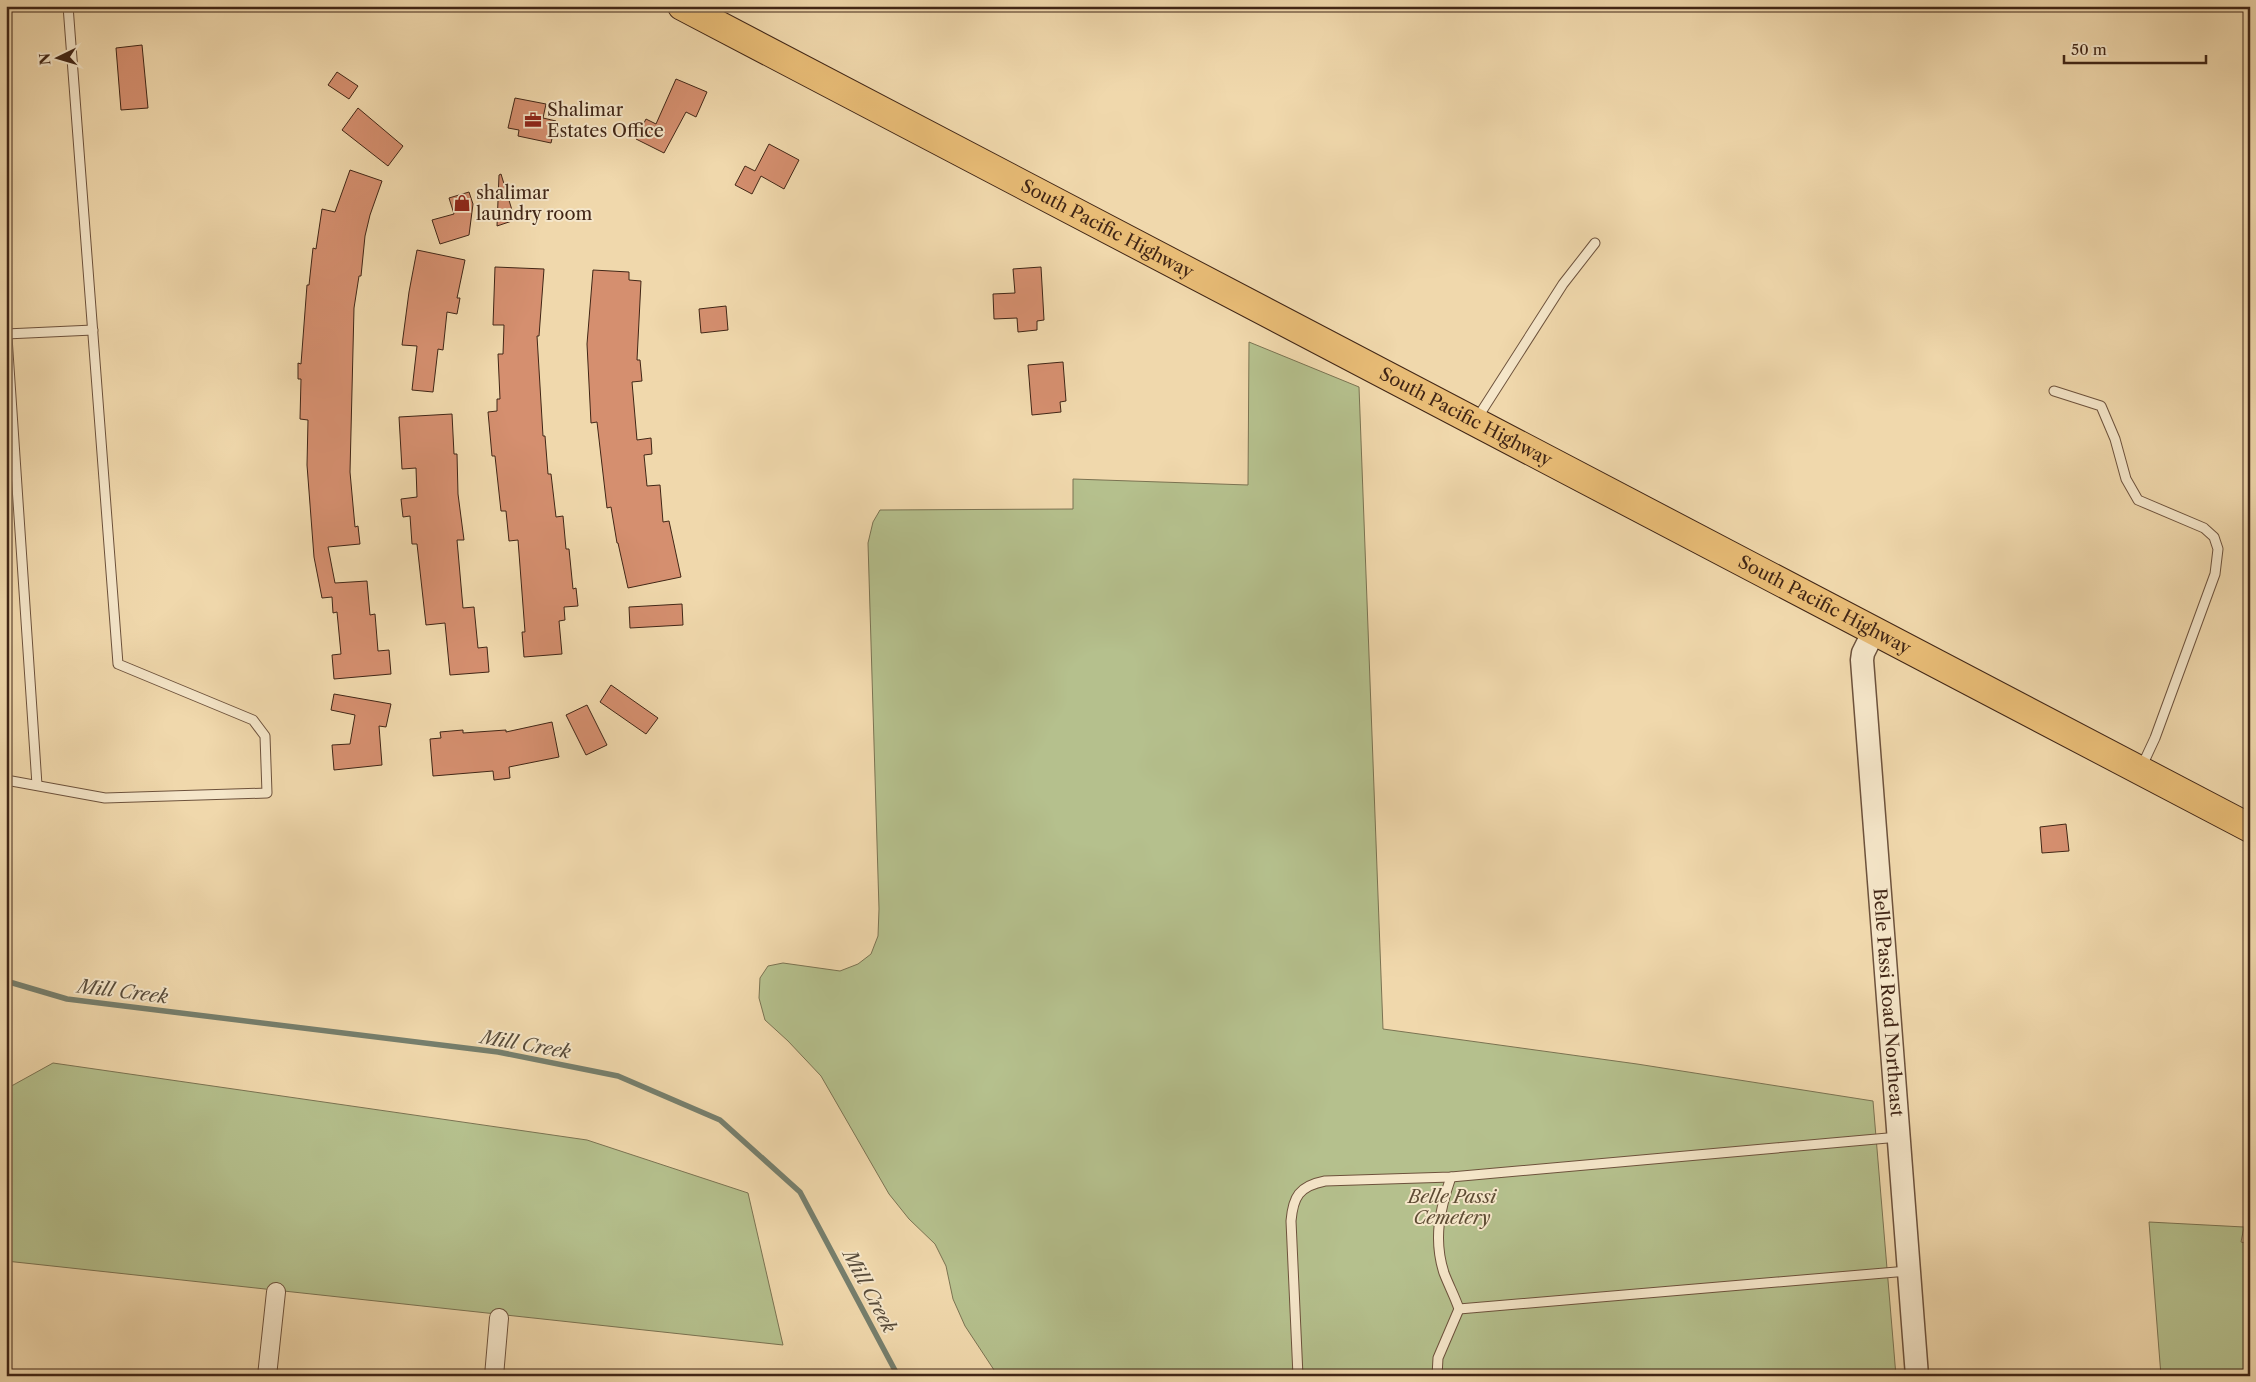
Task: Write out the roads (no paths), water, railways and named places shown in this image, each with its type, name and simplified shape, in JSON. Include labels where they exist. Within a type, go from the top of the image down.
[{"type":"main road","name":"South Pacific Highway","points":[[682,6],[2250,828]]},
{"type":"street","name":"Belle Passi Road Northeast","points":[[1874,631],[1863,653],[1862,660],[1917,1376]]},
{"type":"street","points":[[267,1376],[276,1292]]},
{"type":"street","points":[[494,1376],[499,1318]]},
{"type":"lane","points":[[6,780],[105,798],[267,793],[265,736],[253,720],[118,664],[68,6]]},
{"type":"lane","points":[[1474,422],[1563,284],[1594,243]]},
{"type":"lane","points":[[6,322],[37,785]]},
{"type":"lane","points":[[7,334],[93,330]]},
{"type":"lane","points":[[2054,391],[2101,406],[2115,439],[2126,479],[2138,500],[2204,528],[2214,537],[2218,549],[2211,584],[2155,738],[2139,770]]},
{"type":"lane","points":[[1298,1376],[1291,1221],[1293,1204],[1301,1191],[1313,1183],[1451,1177],[1900,1137]]},
{"type":"lane","points":[[1437,1376],[1438,1358],[1459,1310],[1444,1271],[1439,1242],[1438,1224],[1441,1205],[1451,1177]]},
{"type":"lane","points":[[1459,1310],[1910,1271]]},
{"type":"waterway","name":"Mill Creek","points":[[6,981],[67,999],[498,1052],[618,1076],[720,1120],[800,1192],[898,1376]]},
{"type":"place","name":"Shalimar Estates Office","points":[[533,120]]},
{"type":"place","name":"shalimar laundry room","points":[[462,203]]},
{"type":"park label","name":"Belle Passi Cemetery","points":[[1452,1207]]}]
